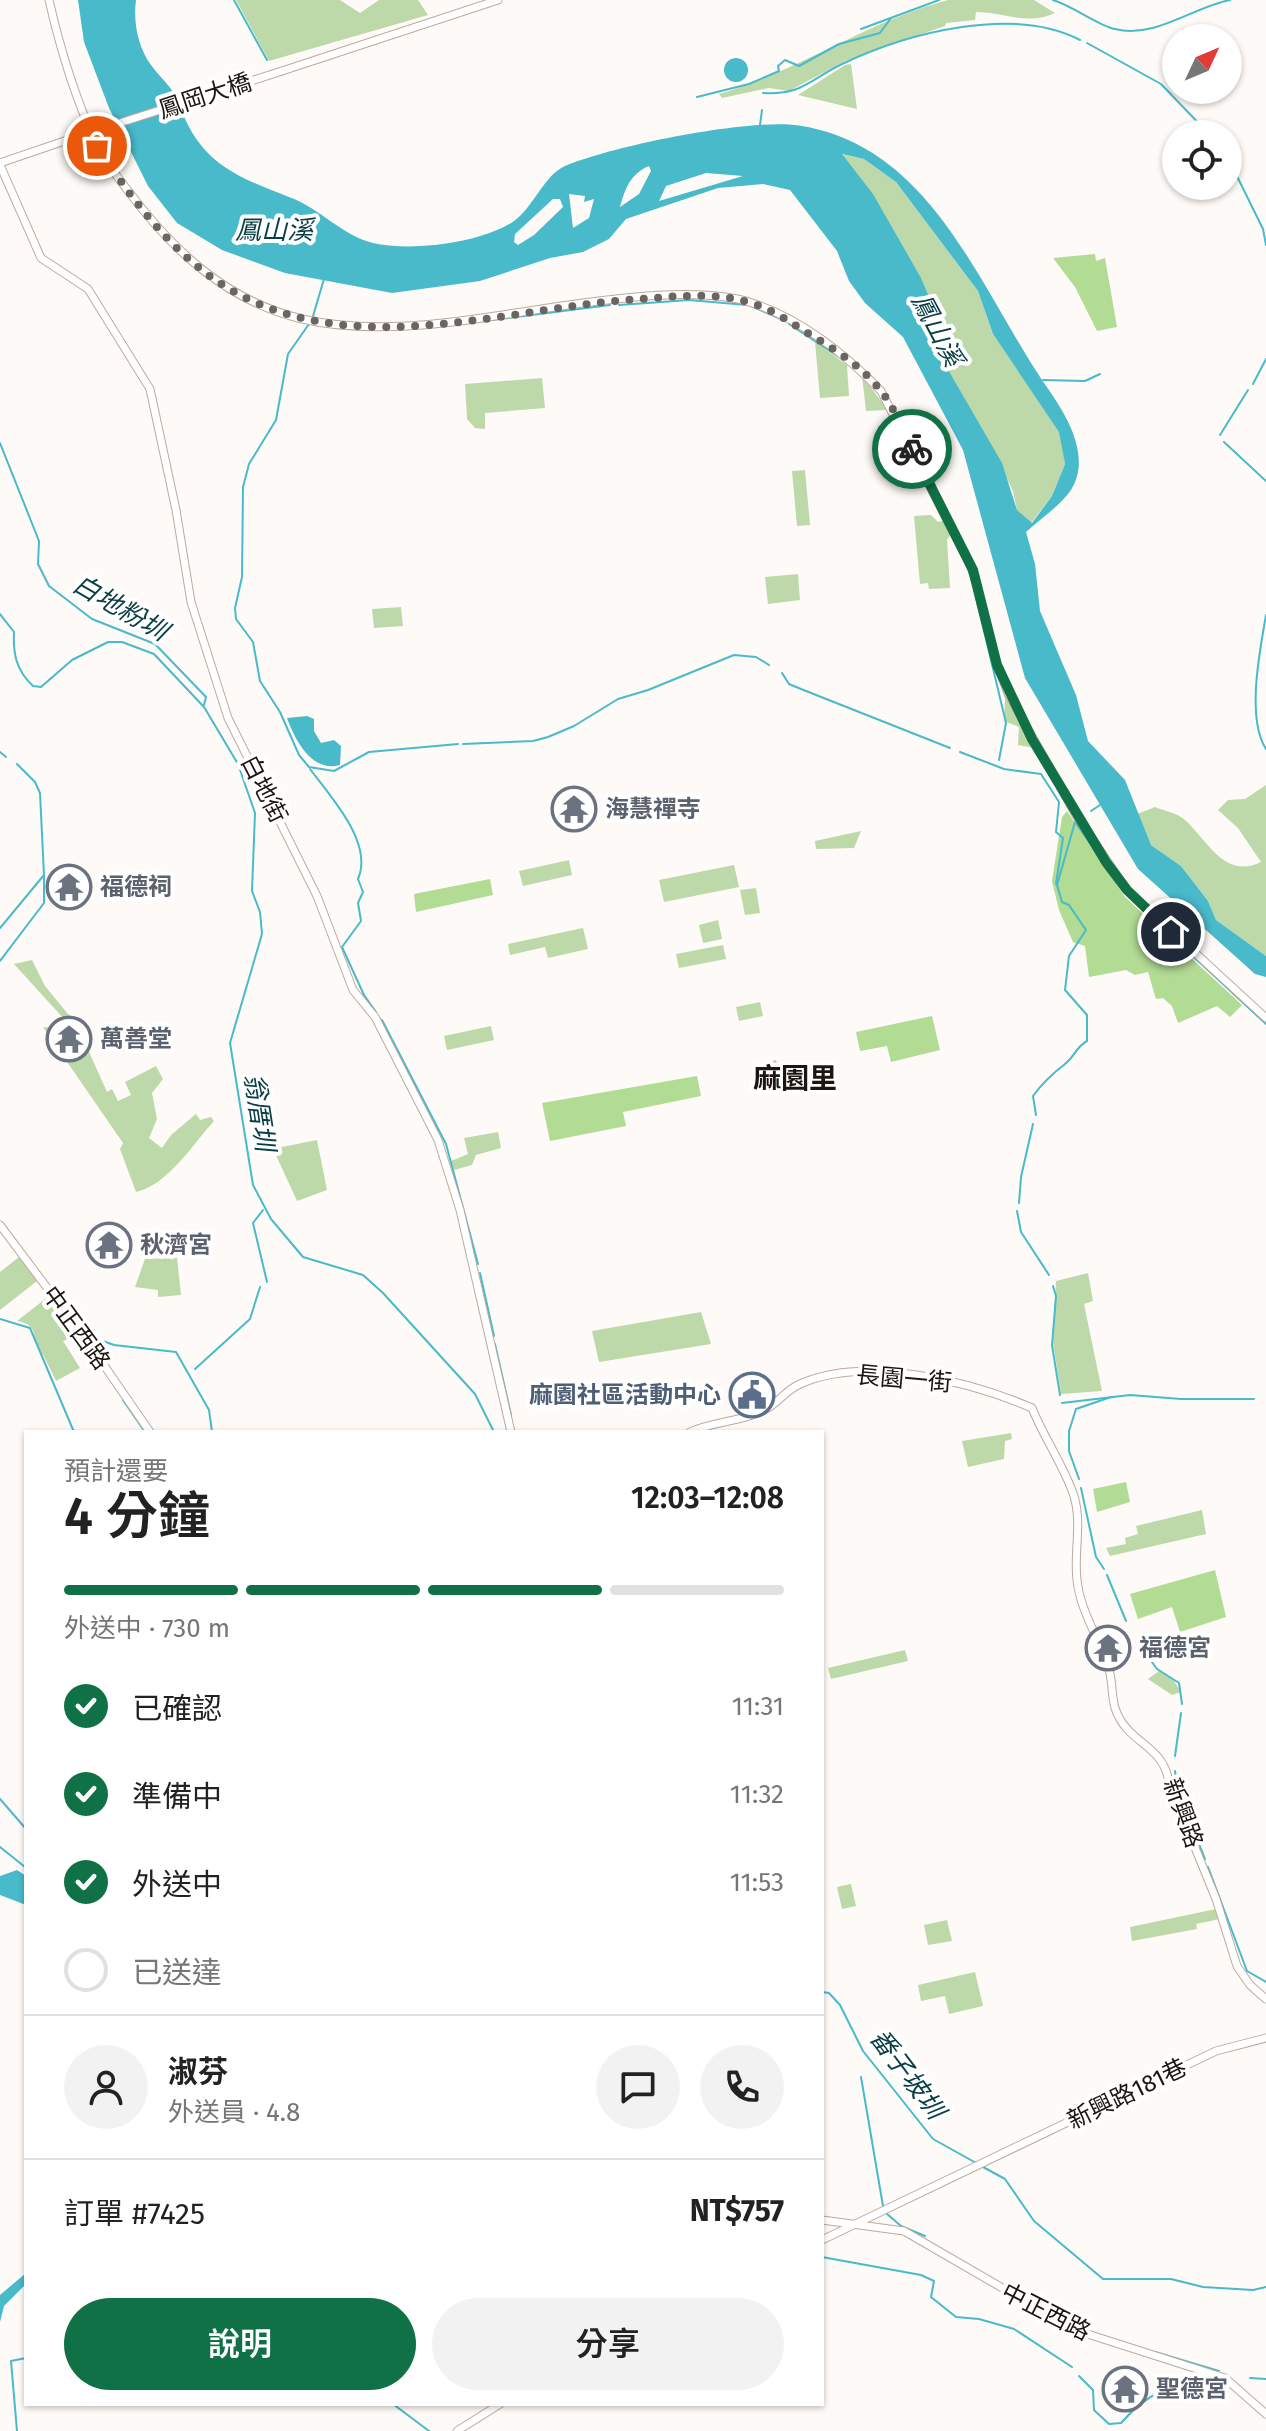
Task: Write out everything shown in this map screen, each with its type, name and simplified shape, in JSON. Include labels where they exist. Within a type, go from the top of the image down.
[{"type":"street","points":[[49,0],[58,38],[97,146],[142,210],[192,263],[218,283],[258,304],[300,318],[342,325],[416,324],[614,300],[698,296],[751,303],[828,345],[881,391],[894,414],[973,570],[997,665],[1049,769],[1127,890],[1266,1018]]},
{"type":"street","name":"鳳岡大橋","points":[[0,164],[498,0]]},
{"type":"street","name":"白地街","points":[[0,164],[41,258],[88,289],[150,389],[176,510],[191,602],[228,718],[317,896],[353,990],[375,1017],[433,1126],[460,1210],[511,1430]]},
{"type":"street","name":"中正西路","points":[[0,1225],[90,1345],[149,1430]]},
{"type":"street","name":"長園一街","points":[[697,1430],[764,1411],[782,1393],[802,1383],[842,1374],[887,1373],[958,1383],[995,1392],[1032,1408]]},
{"type":"street","name":"新興路","points":[[1032,1408],[1074,1497],[1079,1533],[1078,1585],[1082,1605],[1109,1667],[1115,1707],[1140,1743],[1160,1756],[1167,1767],[1169,1784],[1216,1899],[1237,1966],[1250,1985],[1266,1999]]},
{"type":"street","name":"新興路181巷","points":[[824,2239],[1216,2051],[1266,2038]]},
{"type":"street","name":"中正西路","points":[[824,2220],[904,2231],[1016,2299],[1075,2330],[1225,2378],[1266,2414]]},
{"type":"street","points":[[457,2431],[497,2406]]},
{"type":"green space","points":[[236,0],[340,0],[360,13],[379,0],[418,0],[428,15],[269,61]]},
{"type":"green space","points":[[948,0],[1034,0],[1055,13],[1026,18],[976,12],[975,20],[946,23],[945,26],[845,61],[789,91],[769,88],[722,98],[719,94],[777,73],[890,20]]},
{"type":"green space","points":[[851,64],[857,109],[798,95],[845,65]]},
{"type":"green space","points":[[840,154],[864,159],[896,182],[978,291],[993,334],[1060,432],[1065,464],[1052,496],[1031,523],[1017,510],[1013,491],[988,440],[935,347],[932,304]]},
{"type":"green space","points":[[1095,254],[1096,261],[1105,258],[1117,327],[1097,331],[1075,287],[1053,258]]},
{"type":"green space","points":[[815,342],[847,365],[849,396],[820,398]]},
{"type":"green space","points":[[862,376],[888,410],[866,411]]},
{"type":"green space","points":[[542,378],[545,408],[485,413],[485,429],[475,428],[467,419],[465,384]]},
{"type":"green space","points":[[805,470],[810,525],[797,526],[792,471]]},
{"type":"green space","points":[[931,515],[938,522],[945,520],[952,532],[947,540],[950,588],[929,589],[928,583],[920,584],[914,516]]},
{"type":"green space","points":[[798,574],[800,600],[768,604],[765,577]]},
{"type":"green space","points":[[401,607],[403,626],[374,628],[372,609]]},
{"type":"green space","points":[[997,675],[1034,748],[1018,745],[1019,727],[1004,721],[1005,699]]},
{"type":"green space","points":[[1266,785],[1266,956],[1216,920],[1208,901],[1181,866],[1151,845],[1137,814],[1155,807],[1178,816],[1218,856],[1237,866],[1248,866],[1261,862],[1238,828],[1218,810],[1228,800],[1245,799]]},
{"type":"green space","points":[[1067,811],[1125,897],[1242,1005],[1230,1017],[1217,1006],[1178,1023],[1172,1006],[1163,998],[1156,999],[1148,972],[1135,975],[1126,970],[1089,977],[1085,946],[1073,942],[1059,910],[1052,881],[1062,817]]},
{"type":"green space","points":[[861,831],[854,848],[816,849],[815,841]]},
{"type":"green space","points":[[569,860],[572,875],[523,886],[519,871]]},
{"type":"green space","points":[[734,865],[739,887],[664,902],[659,880]]},
{"type":"green space","points":[[490,879],[493,895],[416,912],[414,894]]},
{"type":"green space","points":[[756,888],[760,913],[745,915],[740,890]]},
{"type":"green space","points":[[718,920],[722,939],[703,943],[699,925]]},
{"type":"green space","points":[[583,928],[588,949],[548,958],[545,947],[510,955],[508,944]]},
{"type":"green space","points":[[723,945],[726,959],[679,968],[676,954]]},
{"type":"green space","points":[[32,960],[45,986],[77,1025],[107,1092],[112,1089],[118,1101],[131,1095],[125,1082],[156,1066],[163,1079],[152,1093],[157,1119],[149,1138],[162,1148],[171,1135],[196,1114],[200,1120],[211,1117],[214,1121],[169,1172],[148,1188],[136,1192],[120,1149],[123,1143],[43,1027],[58,1028],[65,1020],[14,964]]},
{"type":"green space","points":[[760,1002],[763,1016],[739,1021],[736,1007]]},
{"type":"green space","points":[[932,1016],[940,1050],[891,1062],[887,1046],[860,1051],[856,1032]]},
{"type":"green space","points":[[491,1026],[494,1040],[447,1050],[444,1036]]},
{"type":"green space","points":[[776,1060],[781,1081],[757,1086],[752,1065]]},
{"type":"green space","points":[[697,1076],[701,1096],[623,1112],[626,1126],[550,1141],[542,1103]]},
{"type":"green space","points":[[498,1132],[501,1148],[476,1155],[472,1165],[454,1170],[451,1161],[468,1154],[464,1138]]},
{"type":"green space","points":[[317,1140],[327,1190],[297,1201],[275,1153],[277,1148]]},
{"type":"green space","points":[[19,1257],[37,1281],[0,1310],[0,1272]]},
{"type":"green space","points":[[177,1258],[181,1295],[158,1297],[158,1290],[135,1287],[145,1259]]},
{"type":"green space","points":[[1088,1273],[1093,1301],[1084,1304],[1102,1391],[1061,1394],[1053,1342],[1056,1281]]},
{"type":"green space","points":[[49,1296],[78,1335],[63,1341],[80,1368],[56,1381],[31,1327],[17,1321]]},
{"type":"green space","points":[[701,1312],[711,1344],[599,1362],[592,1331]]},
{"type":"green space","points":[[1011,1433],[1012,1439],[1005,1441],[1004,1459],[968,1467],[962,1441]]},
{"type":"green space","points":[[1126,1482],[1130,1502],[1097,1512],[1093,1489]]},
{"type":"green space","points":[[1202,1510],[1206,1534],[1110,1556],[1106,1548],[1126,1544],[1125,1538],[1138,1534],[1136,1526]]},
{"type":"green space","points":[[1215,1570],[1226,1617],[1180,1632],[1172,1607],[1138,1619],[1130,1594]]},
{"type":"green space","points":[[905,1650],[908,1661],[831,1679],[828,1668]]},
{"type":"green space","points":[[1159,1671],[1174,1681],[1181,1692],[1172,1695],[1148,1679]]},
{"type":"green space","points":[[851,1884],[856,1906],[842,1909],[837,1887]]},
{"type":"green space","points":[[1216,1909],[1220,1919],[1196,1924],[1197,1929],[1132,1941],[1130,1927]]},
{"type":"green space","points":[[947,1920],[952,1941],[928,1945],[924,1925]]},
{"type":"green space","points":[[975,1972],[983,2006],[949,2014],[945,1996],[921,2001],[918,1985]]},
{"type":"water","name":"鳳山溪","points":[[78,0],[136,0],[136,25],[143,50],[174,93],[197,140],[209,154],[236,174],[300,202],[351,234],[389,246],[446,244],[484,235],[514,221],[551,177],[565,166],[648,142],[718,129],[780,124],[802,126],[847,139],[886,162],[919,192],[947,227],[1060,407],[1073,434],[1079,462],[1071,490],[1026,532],[1035,564],[1040,611],[1076,695],[1088,741],[1125,780],[1151,845],[1181,866],[1208,901],[1216,920],[1266,956],[1266,977],[1255,974],[1138,869],[1025,678],[963,450],[903,337],[865,303],[849,281],[837,251],[790,190],[763,184],[718,188],[626,219],[609,239],[583,252],[550,258],[480,281],[392,293],[285,273],[222,250],[177,223],[148,186],[109,108],[84,42]],"holes":[[[842,154],[864,159],[896,182],[978,291],[993,334],[1059,432],[1065,464],[1052,496],[1032,523],[1017,510],[1002,463],[935,347],[932,304],[921,278],[873,194]],[[649,166],[651,171],[639,194],[620,207],[629,183],[637,173]],[[706,173],[743,176],[659,201],[666,186]],[[569,194],[585,196],[584,202],[594,199],[589,218],[573,228]],[[553,199],[560,199],[563,207],[534,235],[518,245],[514,242],[515,234]]]},
{"type":"water","points":[[736,58],[745,61],[748,70],[745,79],[736,82],[727,79],[724,70],[727,61]]},
{"type":"water","points":[[307,716],[314,719],[314,731],[321,743],[334,740],[341,746],[340,765],[321,764],[300,745],[287,718]]},
{"type":"water","points":[[17,1870],[24,1875],[24,1904],[0,1895],[0,1876]]},
{"type":"water","points":[[24,2275],[24,2286],[4,2306],[0,2322],[0,2295]]},
{"type":"waterway","points":[[234,0],[267,60]]},
{"type":"waterway","points":[[861,29],[939,0]]},
{"type":"waterway","points":[[1053,0],[1108,27],[1130,31],[1159,26],[1230,0]]},
{"type":"waterway","points":[[697,97],[749,84],[779,71],[778,66],[785,60],[799,66],[839,44],[880,33],[891,18]]},
{"type":"waterway","points":[[763,93],[797,89],[868,53],[897,42],[960,27],[1024,25],[1053,30],[1080,40]]},
{"type":"waterway","points":[[1087,43],[1161,84],[1196,120]]},
{"type":"waterway","points":[[760,125],[762,110]]},
{"type":"waterway","points":[[1242,186],[1263,229],[1266,245]]},
{"type":"waterway","points":[[313,316],[324,279]]},
{"type":"waterway","points":[[619,305],[689,300],[747,305]]},
{"type":"waterway","points":[[460,324],[610,305]]},
{"type":"waterway","points":[[753,307],[781,319]]},
{"type":"waterway","points":[[309,324],[288,354],[276,420],[249,464],[243,487],[242,577],[235,608],[236,619],[253,642],[260,681],[280,712],[299,755],[309,767],[334,771],[369,752],[458,744]]},
{"type":"waterway","points":[[789,324],[839,357]]},
{"type":"waterway","points":[[336,328],[349,329]]},
{"type":"waterway","points":[[1253,384],[1266,359]]},
{"type":"waterway","points":[[1043,380],[1085,381],[1100,374]]},
{"type":"waterway","points":[[1220,435],[1248,390]]},
{"type":"waterway","points":[[1224,442],[1266,481]]},
{"type":"waterway","name":"白地粉圳","points":[[0,443],[39,541],[38,564],[49,586],[92,619],[155,644],[206,697],[204,705]]},
{"type":"waterway","points":[[966,563],[973,584]]},
{"type":"waterway","points":[[974,589],[1006,723],[999,760]]},
{"type":"waterway","name":"翁厝圳","points":[[0,614],[14,632],[17,661],[33,686],[41,687],[72,660],[108,642],[122,642],[154,654],[204,707],[238,764],[255,813],[252,891],[260,912],[262,934],[230,1043],[253,1185],[271,1219],[303,1257],[363,1275],[383,1293],[475,1394],[493,1430]]},
{"type":"waterway","points":[[1266,615],[1256,684],[1257,720],[1266,749]]},
{"type":"waterway","points":[[463,744],[533,741],[548,737],[574,726],[618,699],[734,655],[756,657],[769,665]]},
{"type":"waterway","points":[[782,673],[789,684],[950,748]]},
{"type":"waterway","points":[[0,752],[6,757]]},
{"type":"waterway","points":[[960,752],[1004,769],[1041,774],[1059,802],[1056,832],[1063,838],[1056,884]]},
{"type":"waterway","points":[[0,928],[44,875],[40,793],[35,782],[17,764]]},
{"type":"waterway","points":[[310,769],[348,821],[360,850],[358,879],[363,892],[358,903],[361,921],[342,947],[364,995],[376,1012]]},
{"type":"waterway","points":[[1091,811],[1103,803]]},
{"type":"waterway","points":[[1075,822],[1122,889]]},
{"type":"waterway","points":[[1036,1115],[1033,1096],[1087,1041],[1087,1015],[1065,990],[1069,956],[1086,930],[1069,905],[1062,902],[1057,885],[1075,822]]},
{"type":"waterway","points":[[0,961],[44,903],[44,876]]},
{"type":"waterway","points":[[1138,905],[1266,1024]]},
{"type":"waterway","points":[[382,1020],[446,1144],[478,1264]]},
{"type":"waterway","points":[[1019,1203],[1021,1177],[1033,1124]]},
{"type":"waterway","points":[[263,1210],[253,1223],[267,1282]]},
{"type":"waterway","points":[[1017,1211],[1021,1232],[1049,1275]]},
{"type":"waterway","points":[[480,1273],[494,1336]]},
{"type":"waterway","points":[[1053,1286],[1056,1296],[1052,1345],[1060,1395]]},
{"type":"waterway","points":[[195,1369],[250,1319],[260,1287]]},
{"type":"waterway","points":[[0,1319],[30,1328],[73,1430]]},
{"type":"waterway","points":[[103,1341],[176,1352],[209,1410],[212,1430]]},
{"type":"waterway","points":[[495,1344],[511,1415]]},
{"type":"waterway","points":[[1062,1403],[1130,1395],[1254,1399]]},
{"type":"waterway","points":[[1079,1479],[1069,1451],[1069,1431],[1076,1409],[1111,1397]]},
{"type":"waterway","points":[[123,1400],[144,1430]]},
{"type":"waterway","points":[[1081,1488],[1096,1557],[1104,1569]]},
{"type":"waterway","points":[[1107,1575],[1126,1621]]},
{"type":"waterway","points":[[1149,1658],[1157,1669],[1179,1683],[1182,1704]]},
{"type":"waterway","points":[[1175,1756],[1181,1713]]},
{"type":"waterway","points":[[1175,1771],[1178,1790],[1205,1859]]},
{"type":"waterway","points":[[0,1799],[24,1827]]},
{"type":"waterway","points":[[0,1847],[24,1866]]},
{"type":"waterway","points":[[1208,1867],[1247,1971],[1266,1982]]},
{"type":"waterway","name":"番子坡圳","points":[[824,1992],[829,1993],[840,2005],[863,2051],[933,2139],[978,2164]]},
{"type":"waterway","points":[[861,2077],[883,2206]]},
{"type":"waterway","name":"番子坡圳","points":[[983,2167],[1005,2179],[1034,2221],[1103,2279],[1171,2279],[1203,2287],[1253,2290],[1266,2287]]},
{"type":"waterway","points":[[886,2213],[901,2226],[925,2236]]},
{"type":"waterway","points":[[824,2257],[921,2275],[934,2281],[931,2297],[956,2317],[979,2319],[1014,2329],[1072,2367]]},
{"type":"waterway","points":[[1155,2352],[1219,2371]]},
{"type":"waterway","points":[[17,2431],[11,2361],[24,2358]]},
{"type":"waterway","points":[[1079,2376],[1093,2390],[1094,2410],[1109,2424],[1121,2423],[1142,2403],[1162,2391],[1211,2379]]},
{"type":"waterway","points":[[1250,2378],[1266,2379]]},
{"type":"waterway","points":[[396,2406],[429,2431]]},
{"type":"way so far","points":[[97,146],[142,210],[174,246],[218,283],[258,304],[300,318],[342,325],[391,325],[455,322],[614,300],[726,297],[771,311],[828,345],[858,368],[881,391],[912,449]]},
{"type":"place","name":"海慧禪寺","points":[[574,809]]},
{"type":"place","name":"福德祠","points":[[69,887]]},
{"type":"place","name":"萬善堂","points":[[69,1039]]},
{"type":"place","name":"秋濟宮","points":[[109,1245]]},
{"type":"place","name":"麻園社區活動中心","points":[[752,1395]]},
{"type":"place","name":"福德宮","points":[[1108,1648]]},
{"type":"place","name":"聖德宮","points":[[1125,2389]]},
{"type":"district","name":"麻園里","points":[[795,1078]]},
{"type":"route","points":[[912,449],[973,570],[997,665],[1032,739],[1106,862],[1127,890],[1171,932]]}]
